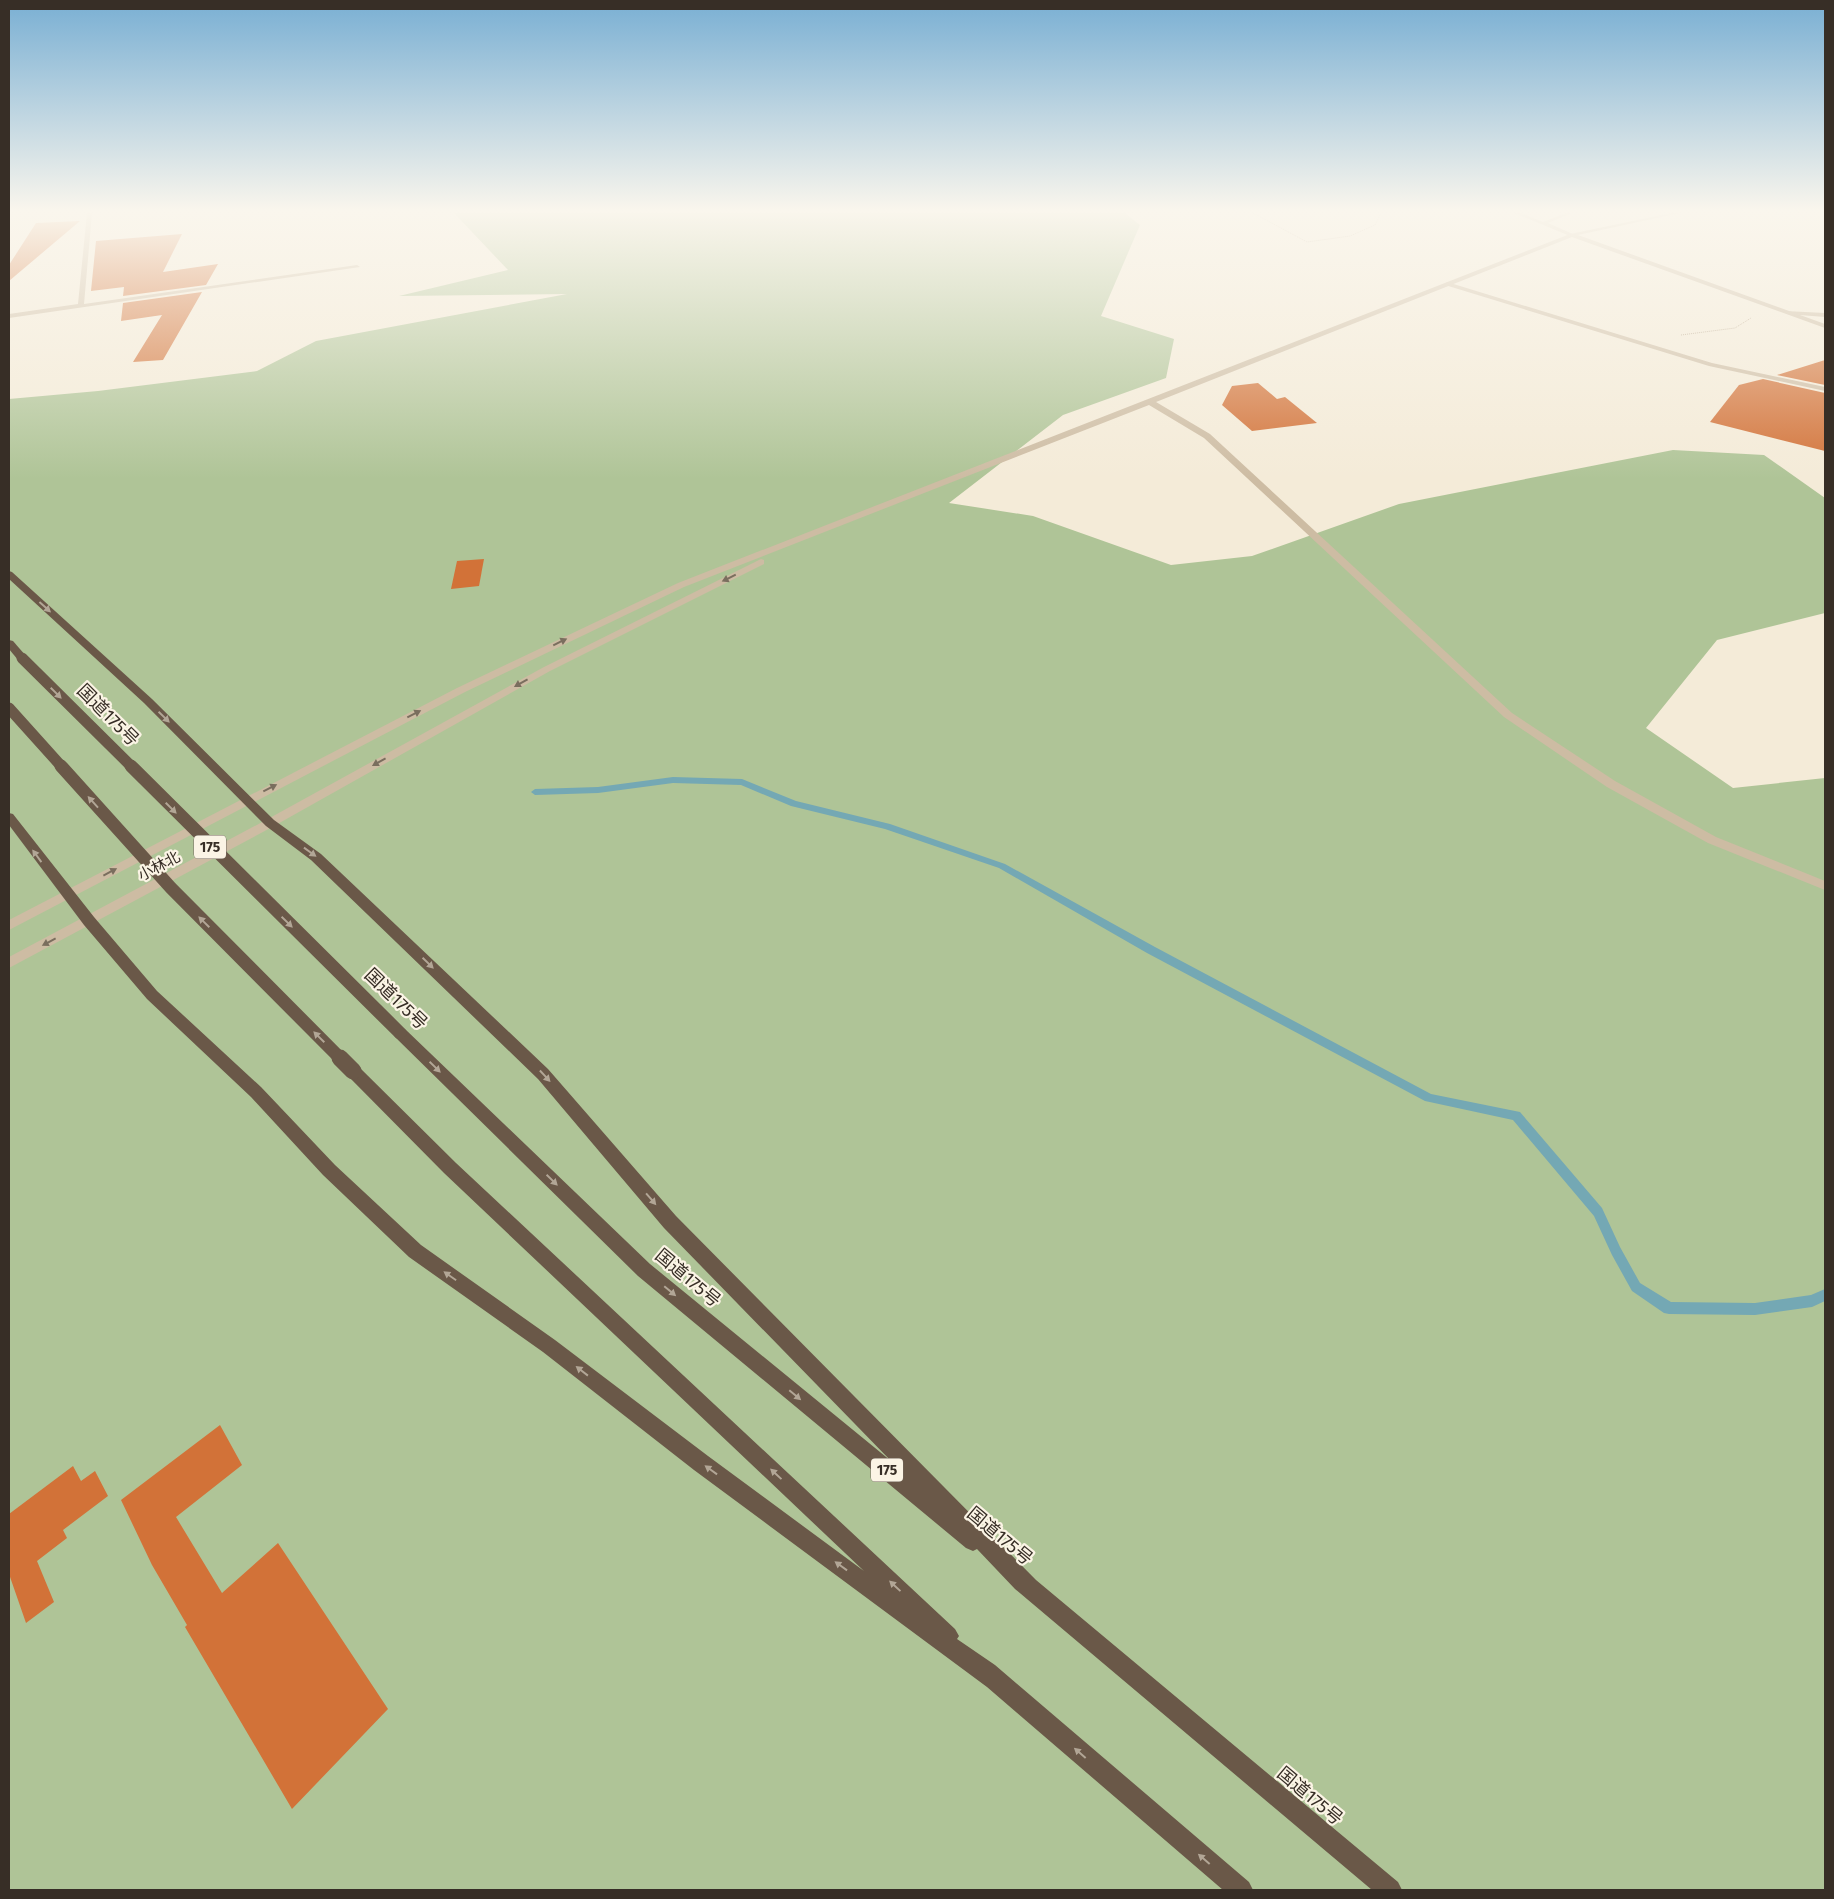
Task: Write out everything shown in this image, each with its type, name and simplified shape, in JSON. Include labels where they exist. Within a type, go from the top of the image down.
[{"type":"highway","points":[[9,574],[148,702],[270,823],[316,857],[543,1074],[670,1222],[1029,1588]]},
{"type":"highway","name":"国道175号","points":[[9,643],[400,1033],[644,1270],[1029,1588],[1390,1890]]},
{"type":"highway","points":[[9,708],[171,888],[450,1168],[993,1678],[1241,1890]]},
{"type":"highway","points":[[9,817],[67,895],[152,994],[256,1092],[329,1170],[415,1251],[549,1346],[701,1463],[993,1678]]},
{"type":"street","points":[[9,316],[106,302]]},
{"type":"street","points":[[9,925],[461,690],[681,585],[1403,302]]},
{"type":"street","points":[[1505,302],[1712,365],[1825,389]]},
{"type":"street","points":[[1758,302],[1825,326]]},
{"type":"street","points":[[1787,312],[1825,314]]},
{"type":"street","points":[[1150,402],[1208,436],[1508,715],[1611,784],[1712,840],[1825,886]]},
{"type":"street","name":"小林北","points":[[9,963],[270,823],[547,669],[835,525]]},
{"type":"path","points":[[1679,335],[1735,328],[1753,317],[1767,305]]},
{"type":"green space","points":[[526,302],[1107,302],[1101,316],[1174,339],[1166,378],[1063,415],[949,503],[1033,516],[1171,565],[1252,556],[1399,504],[1673,450],[1764,455],[1825,498],[1825,613],[1717,640],[1646,728],[1733,788],[1825,778],[1825,1890],[9,1890],[9,399],[98,391],[257,371],[316,341]]},
{"type":"building","points":[[196,302],[163,360],[133,362],[162,315],[121,321],[123,303]]},
{"type":"building","points":[[1825,360],[1825,385],[1777,375]]},
{"type":"building","points":[[1763,379],[1825,393],[1825,451],[1710,422],[1739,385]]},
{"type":"building","points":[[1258,383],[1277,399],[1285,397],[1317,423],[1252,431],[1222,405],[1232,386]]},
{"type":"building","points":[[484,559],[479,586],[451,589],[457,561]]},
{"type":"building","points":[[220,1425],[242,1465],[176,1517],[222,1593],[278,1543],[388,1709],[292,1809],[185,1627],[187,1625],[152,1565],[121,1500]]},
{"type":"building","points":[[73,1466],[81,1481],[95,1471],[108,1496],[63,1530],[67,1538],[37,1561],[54,1602],[26,1623],[9,1574],[9,1514]]},
{"type":"waterway","points":[[535,792],[598,790],[673,780],[742,782],[794,804],[887,826],[1002,866],[1151,950],[1429,1098],[1516,1116],[1598,1212],[1616,1251],[1636,1287],[1669,1308],[1755,1309],[1812,1301],[1825,1295]]}]
